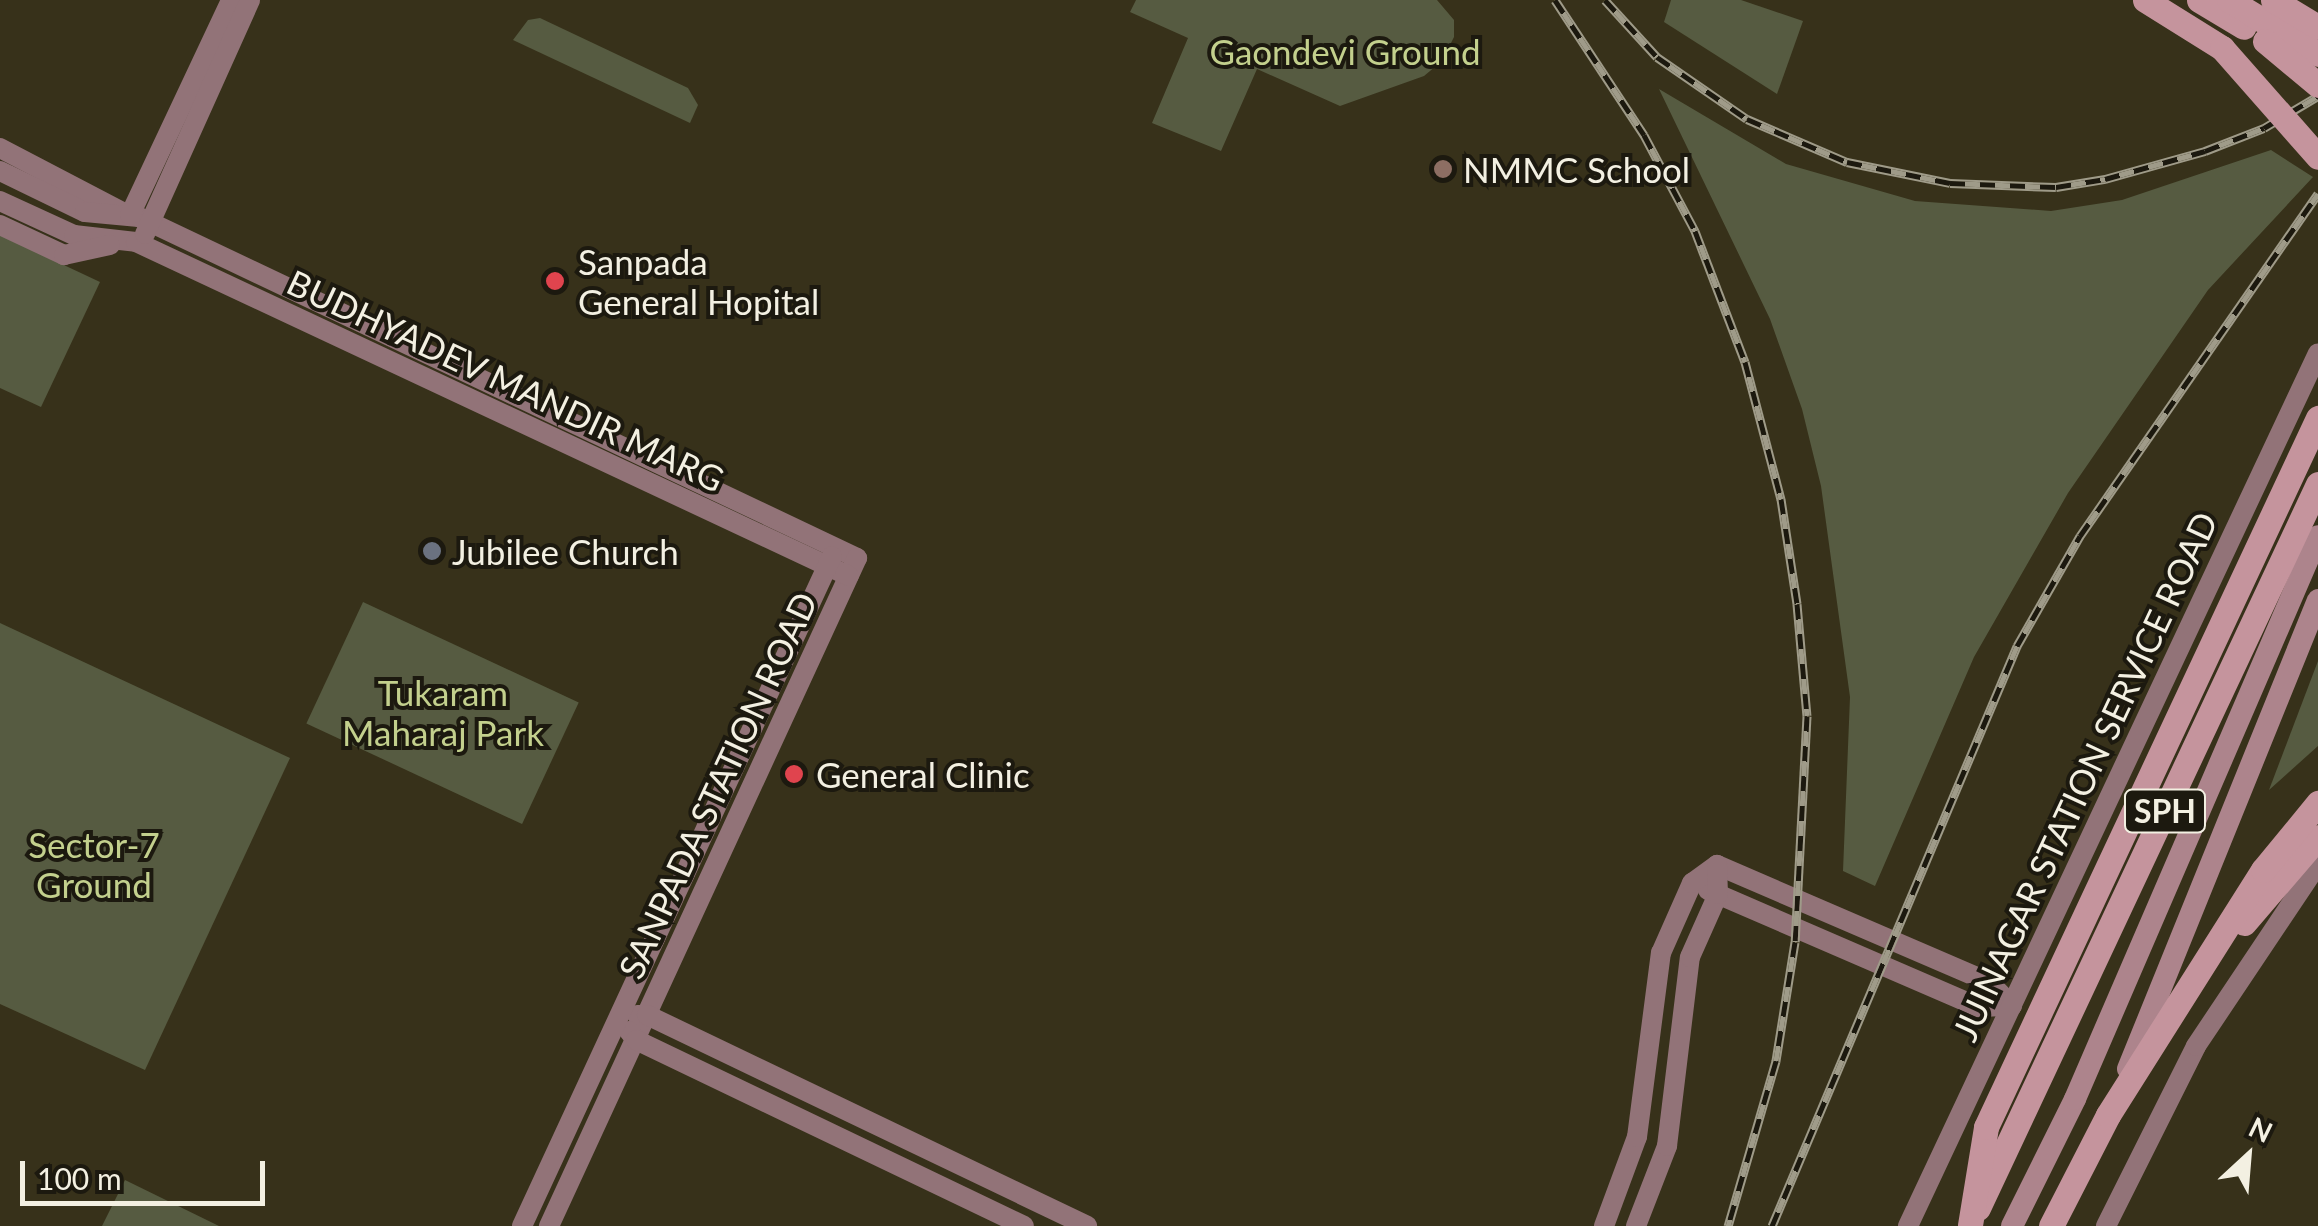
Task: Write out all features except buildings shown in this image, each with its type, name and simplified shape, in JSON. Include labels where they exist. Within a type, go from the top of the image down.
[{"type":"highway","points":[[2144,0],[2222,48],[2318,157]]},
{"type":"highway","points":[[2199,0],[2265,41],[2318,85]]},
{"type":"highway","points":[[2229,0],[2318,54]]},
{"type":"highway","points":[[2279,3],[2318,25]]},
{"type":"highway","points":[[1970,1225],[1986,1127],[2318,418]]},
{"type":"highway","name":"SPH","points":[[1970,1225],[2318,484]]},
{"type":"highway","points":[[2051,1226],[2108,1115],[2210,960],[2263,870],[2318,804]]},
{"type":"highway","points":[[2210,960],[2318,838]]},
{"type":"main road","points":[[2012,1226],[2075,1099],[2318,536]]},
{"type":"main road","points":[[2108,1115],[2318,600]]},
{"type":"street","points":[[130,228],[231,0]]},
{"type":"street","points":[[0,225],[64,255],[130,228],[250,0]]},
{"type":"street","points":[[0,148],[130,228]]},
{"type":"street","points":[[0,172],[85,212],[130,228]]},
{"type":"street","points":[[0,200],[74,235],[130,228]]},
{"type":"street","name":"BUDHYADEV MANDIR MARG","points":[[130,228],[853,567]]},
{"type":"street","name":"JUINAGAR STATION SERVICE ROAD","points":[[1908,1226],[2318,353]]},
{"type":"street","name":"SANPADA STATION ROAD","points":[[522,1226],[831,557]]},
{"type":"street","name":"SANPADA STATION ROAD","points":[[549,1226],[853,567]]},
{"type":"street","points":[[2106,1226],[2196,1046],[2318,864]]},
{"type":"street","points":[[1717,865],[1990,982],[2012,1006]]},
{"type":"street","points":[[1604,1226],[1637,1137],[1661,952],[1692,883],[1717,865]]},
{"type":"street","points":[[1636,1226],[1667,1146],[1690,957],[1718,894],[1717,865]]},
{"type":"street","points":[[1692,883],[1979,1006],[2012,1006]]},
{"type":"street","points":[[1024,1226],[636,1040],[620,1016],[648,1014],[1088,1226]]},
{"type":"street","points":[[803,1120],[815,1095]]},
{"type":"green space","name":"Gaondevi Ground","points":[[1136,0],[1437,0],[1454,20],[1454,37],[1442,61],[1424,76],[1340,106],[1257,69],[1221,151],[1152,123],[1188,38],[1130,12]]},
{"type":"green space","points":[[1671,0],[1741,0],[1803,21],[1777,94],[1664,22]]},
{"type":"green space","points":[[540,18],[688,88],[698,105],[690,123],[513,40],[528,20]]},
{"type":"green space","points":[[1659,89],[1786,164],[1915,201],[2051,211],[2122,200],[2271,150],[2313,177],[2208,290],[2068,493],[1974,657],[1875,886],[1843,871],[1850,697],[1821,486],[1802,409],[1770,319]]},
{"type":"green space","points":[[0,235],[100,282],[41,407],[0,388]]},
{"type":"green space","name":"Tukaram Maharaj Park","points":[[363,602],[579,703],[522,824],[306,723]]},
{"type":"green space","name":"Sector-7 Ground","points":[[0,623],[290,758],[145,1070],[0,1004]]},
{"type":"green space","points":[[2318,661],[2318,746],[2269,790]]},
{"type":"green space","points":[[125,1180],[219,1226],[102,1226]]},
{"type":"railway","points":[[1555,0],[1644,135],[1695,231],[1745,362],[1781,499],[1797,604],[1807,716],[1795,942],[1776,1061],[1728,1226]]},
{"type":"railway","points":[[1605,0],[1657,57],[1747,119],[1847,162],[1950,183],[2056,187],[2105,179],[2205,151],[2264,128],[2318,96]]},
{"type":"railway","points":[[1772,1226],[2017,646],[2080,536],[2318,194]]},
{"type":"place","name":"NMMC School","points":[[1443,169]]},
{"type":"place","name":"Sanpada General Hopital","points":[[555,281]]},
{"type":"place","name":"Jubilee Church","points":[[432,551]]},
{"type":"place","name":"General Clinic","points":[[794,774]]}]
